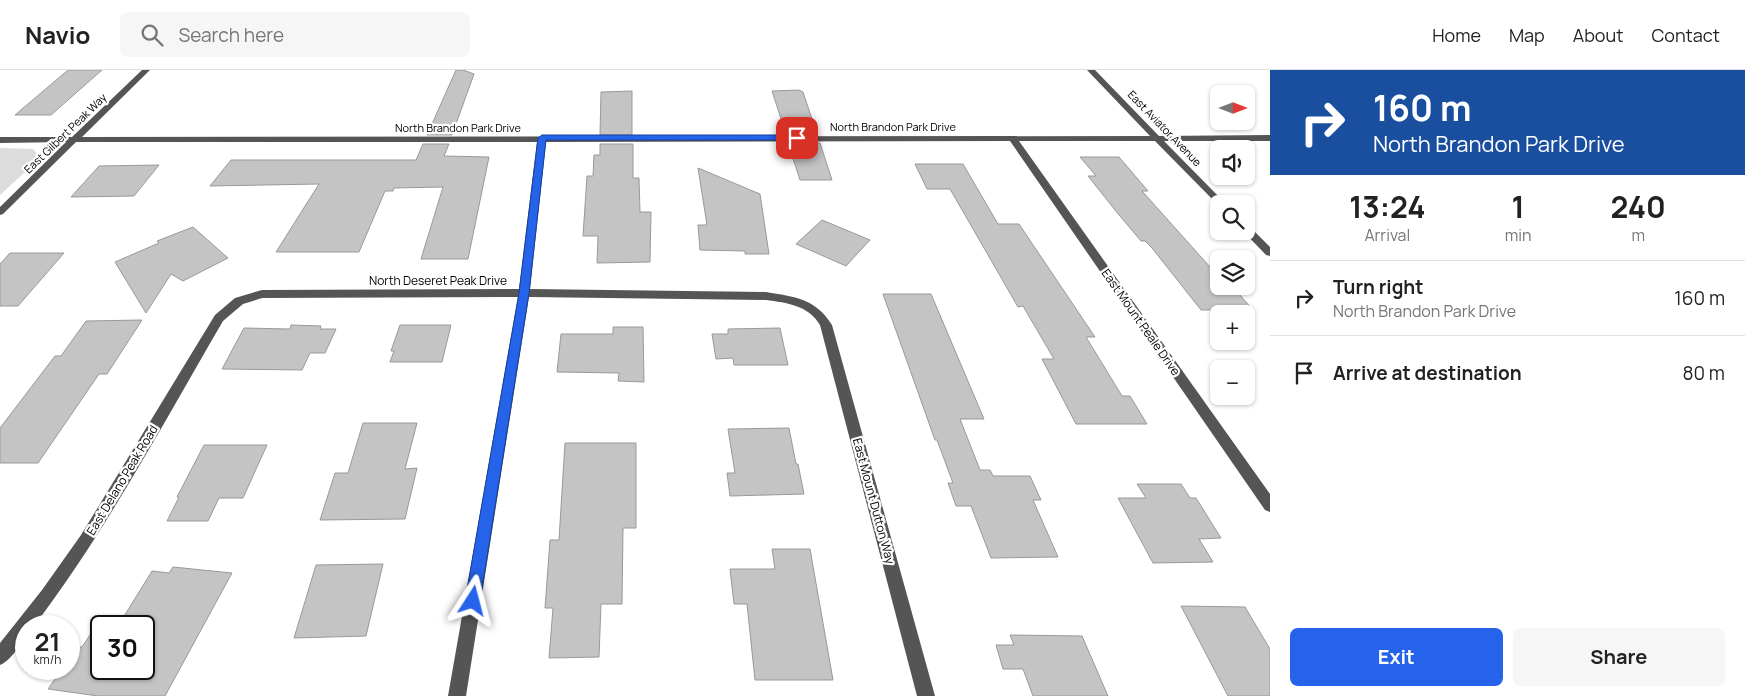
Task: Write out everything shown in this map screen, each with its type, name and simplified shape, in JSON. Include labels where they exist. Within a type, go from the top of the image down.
[{"type":"street","name":"East Gilbert Peak Way","points":[[0,212],[146,70]]},
{"type":"street","name":"East Aviator Avenue","points":[[1091,70],[1212,195]]},
{"type":"street","points":[[457,696],[524,293],[542,138]]},
{"type":"street","name":"East Mount Peale Drive","points":[[1012,138],[1270,506]]},
{"type":"street","name":"North Brandon Park Drive","points":[[0,140],[1270,138]]},
{"type":"street","points":[[1255,238],[1270,253]]},
{"type":"street","name":"North Deseret Peak Drive","points":[[239,301],[262,294],[524,293],[766,296],[802,301],[816,310]]},
{"type":"street","name":"East Delano Peak Road","points":[[0,657],[48,595],[86,540],[219,318],[239,301]]},
{"type":"street","name":"East Mount Dutton Way","points":[[816,310],[822,317],[829,334],[926,696]]},
{"type":"shaded area","points":[[0,148],[33,149],[39,156],[39,159],[0,195]]},
{"type":"building","points":[[68,70],[102,70],[51,115],[15,115]]},
{"type":"building","points":[[456,70],[463,70],[474,74],[452,135],[427,135]]},
{"type":"building","points":[[799,90],[803,92],[817,134],[786,134],[772,91]]},
{"type":"building","points":[[632,91],[632,135],[600,135],[601,92]]},
{"type":"building","points":[[788,143],[820,143],[832,180],[800,180]]},
{"type":"building","points":[[423,144],[449,144],[444,156],[489,157],[468,259],[421,259],[443,187],[394,188],[393,191],[385,191],[359,252],[276,252],[319,184],[210,186],[231,160],[416,160]]},
{"type":"building","points":[[600,144],[633,144],[633,178],[639,178],[640,212],[651,212],[650,262],[597,263],[598,236],[583,236],[587,176],[593,176],[594,155],[600,155]]},
{"type":"building","points":[[1080,157],[1119,157],[1148,191],[1142,191],[1210,267],[1210,295],[1240,295],[1249,305],[1210,305],[1210,310],[1201,310],[1152,248],[1145,241],[1141,241],[1088,176],[1096,176]]},
{"type":"building","points":[[915,164],[963,164],[998,224],[1019,224],[1095,337],[1086,337],[1122,396],[1130,396],[1147,424],[1076,424],[1042,359],[1054,359],[1023,306],[1018,307],[950,189],[927,189]]},
{"type":"building","points":[[159,165],[134,196],[71,197],[99,166]]},
{"type":"building","points":[[698,168],[760,194],[769,254],[745,254],[745,251],[700,250],[698,225],[707,225]]},
{"type":"building","points":[[822,220],[870,240],[846,266],[796,244]]},
{"type":"building","points":[[193,227],[228,258],[183,281],[171,274],[146,313],[115,262],[159,243],[157,241]]},
{"type":"building","points":[[10,253],[64,253],[18,306],[0,306],[0,264]]},
{"type":"building","points":[[883,294],[931,294],[984,419],[960,419],[980,470],[990,470],[993,476],[1030,476],[1041,500],[1033,500],[1058,557],[991,558],[971,506],[956,506],[948,483],[953,483],[937,440],[935,440]]},
{"type":"building","points":[[142,320],[107,374],[99,374],[38,463],[0,463],[0,428],[55,356],[61,356],[86,321]]},
{"type":"building","points":[[291,325],[321,326],[320,329],[336,329],[325,353],[310,353],[302,370],[222,369],[244,328],[290,329]]},
{"type":"building","points":[[400,325],[451,325],[442,362],[390,362],[394,351],[391,351]]},
{"type":"building","points":[[613,327],[643,327],[644,382],[618,381],[619,373],[557,372],[561,334],[613,334]]},
{"type":"building","points":[[780,328],[788,365],[734,365],[733,358],[716,359],[712,334],[728,334],[728,329]]},
{"type":"building","points":[[363,423],[417,423],[405,469],[417,468],[405,519],[320,520],[335,473],[348,473]]},
{"type":"building","points":[[789,428],[804,494],[730,496],[727,473],[735,473],[728,429]]},
{"type":"building","points":[[565,443],[636,443],[636,528],[623,528],[622,604],[601,604],[599,657],[549,658],[553,608],[545,608],[550,540],[559,540]]},
{"type":"building","points":[[204,445],[267,445],[243,498],[219,498],[208,521],[167,521],[179,497],[177,497]]},
{"type":"building","points":[[1137,484],[1181,484],[1190,498],[1196,498],[1221,538],[1199,539],[1213,562],[1153,563],[1118,498],[1146,498]]},
{"type":"building","points":[[772,549],[810,549],[833,680],[755,680],[747,604],[734,604],[730,569],[775,569]]},
{"type":"building","points":[[383,564],[366,636],[294,638],[316,565]]},
{"type":"building","points":[[173,567],[232,573],[165,696],[98,696],[48,689],[54,680],[80,680],[80,647],[82,647],[90,635],[90,680],[155,680],[155,615],[125,615],[152,571],[169,573]]},
{"type":"building","points":[[1181,606],[1245,607],[1270,649],[1270,696],[1228,696]]},
{"type":"building","points":[[1010,635],[1082,636],[1108,696],[1033,696],[1023,669],[1003,669],[996,645],[1014,645]]},
{"type":"route","points":[[473,601],[524,293],[542,138],[797,138]]}]
